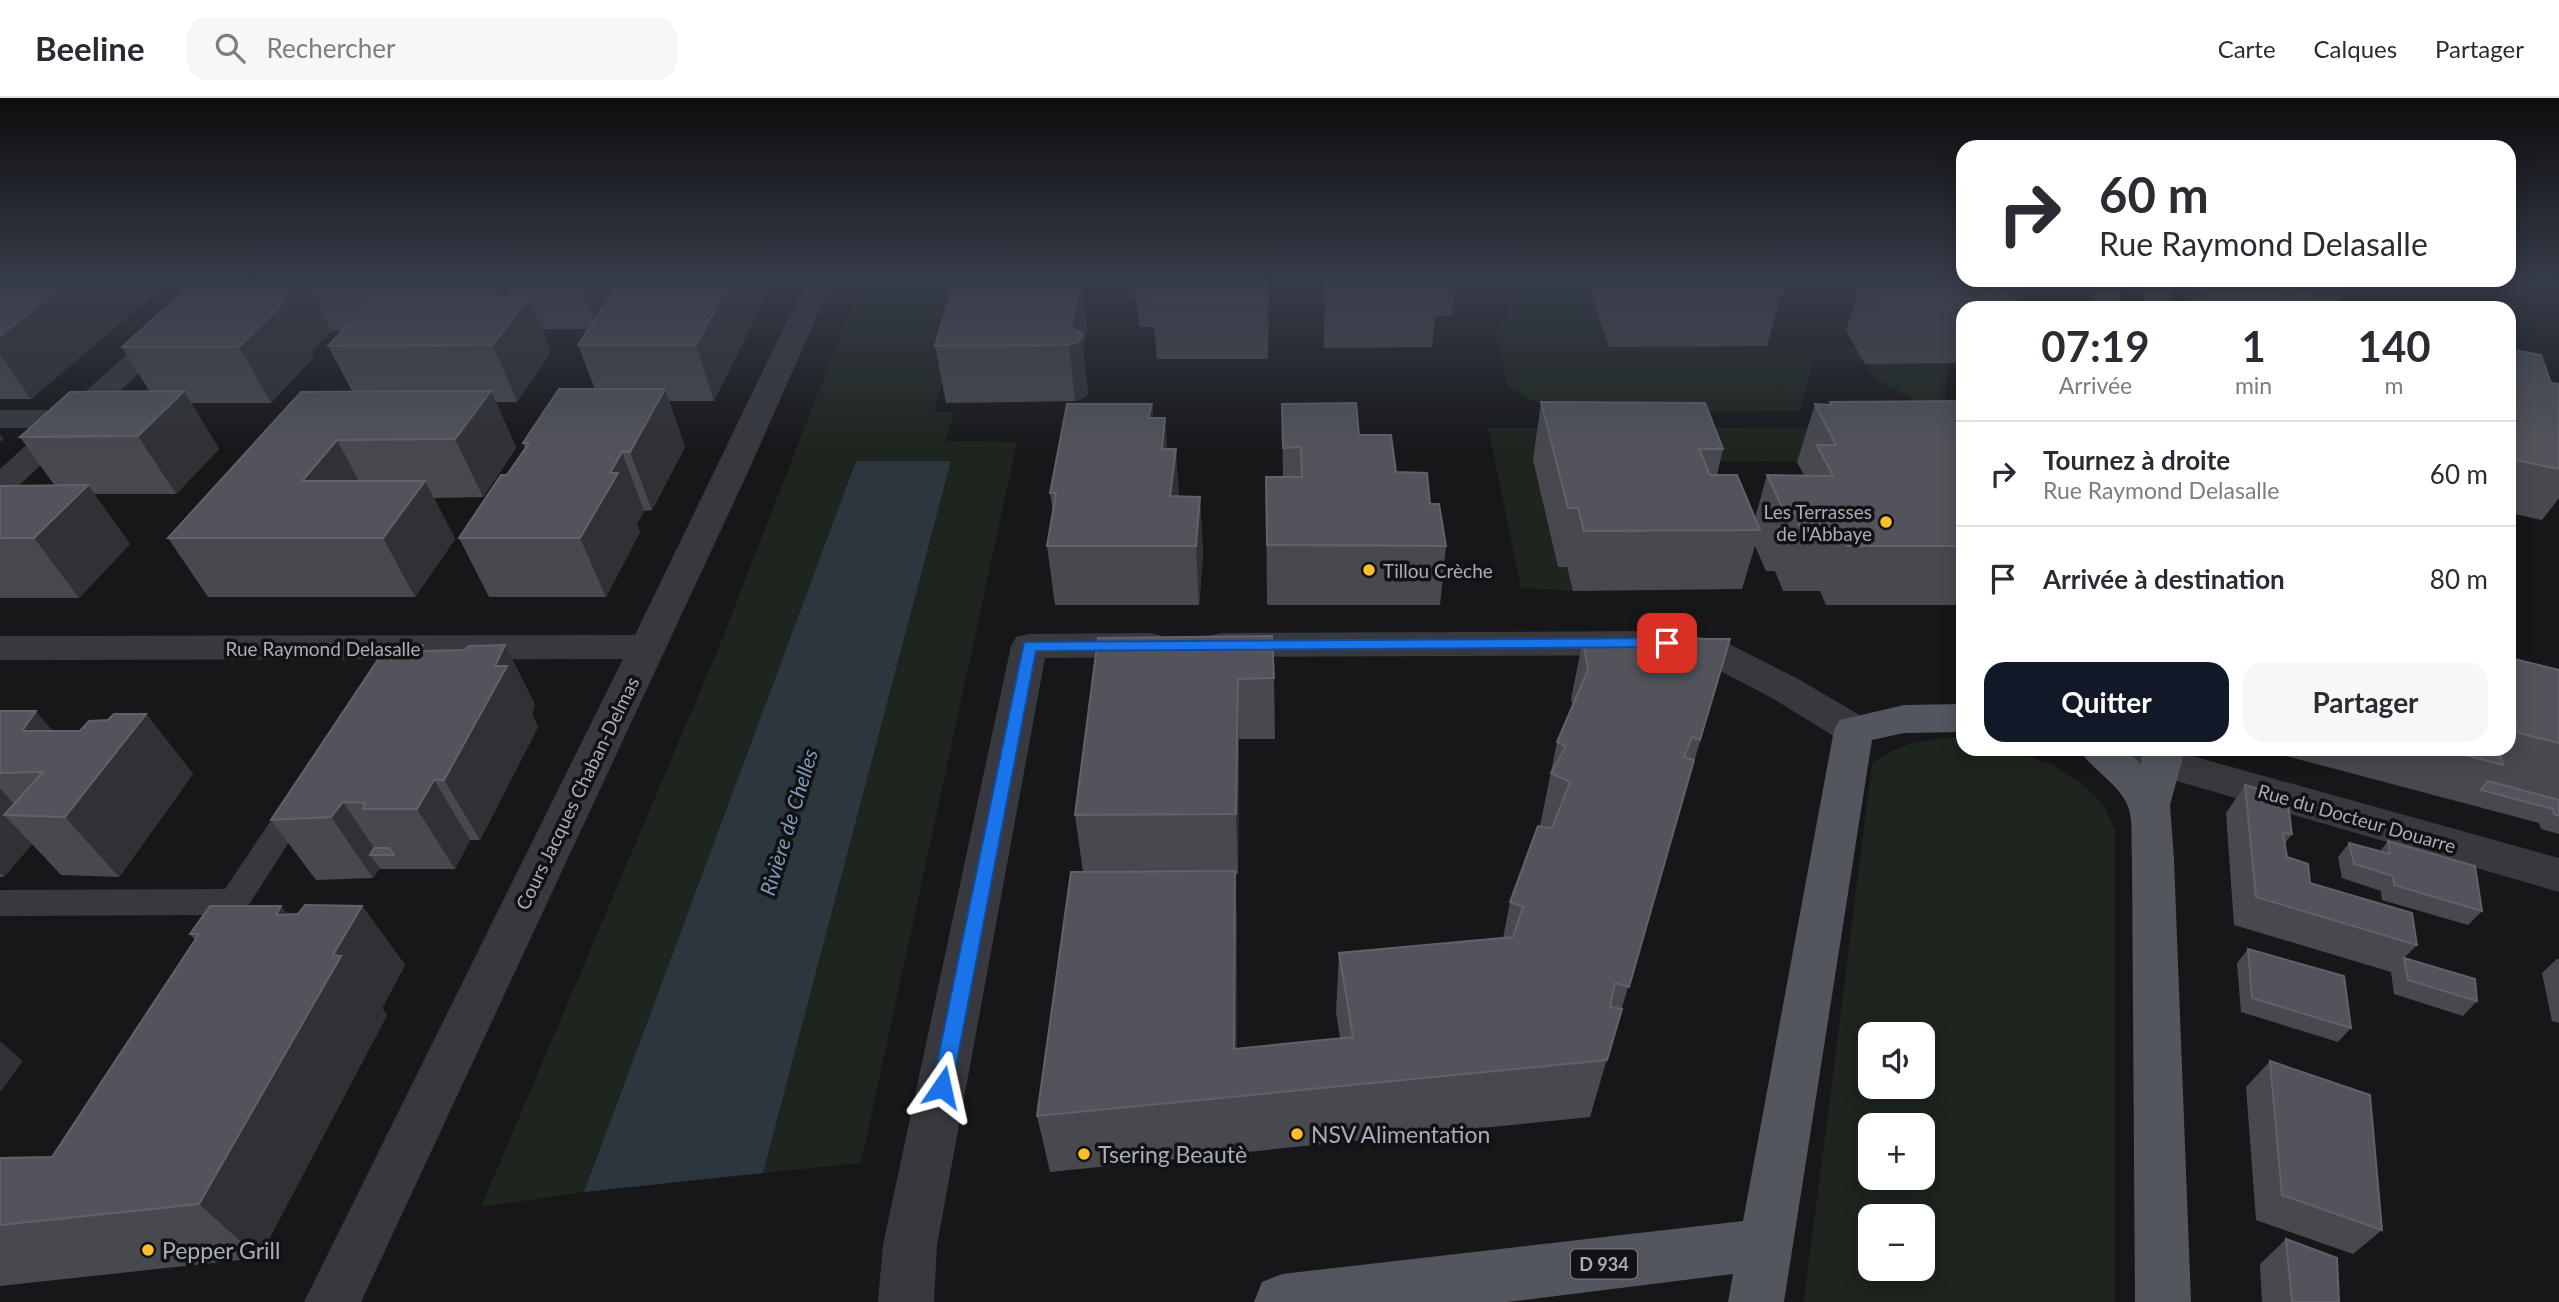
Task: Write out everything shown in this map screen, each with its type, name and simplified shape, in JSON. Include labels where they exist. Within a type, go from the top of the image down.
[{"type":"main road","points":[[1756,1302],[1854,730],[1903,719],[1956,718]]},
{"type":"main road","points":[[2107,756],[2124,771],[2158,771],[2153,859],[2163,1302]]},
{"type":"main road","name":"D 934","points":[[1282,1302],[1767,1244]]},
{"type":"street","points":[[0,486],[162,338]]},
{"type":"street","name":"Cours Jacques Chaban-Delmas","points":[[332,1302],[732,472],[793,338]]},
{"type":"street","points":[[0,419],[74,419]]},
{"type":"street","points":[[906,1302],[910,1245],[1030,646],[1667,643],[1710,650],[1786,689],[1854,730]]},
{"type":"street","name":"Rue Raymond Delasalle","points":[[0,648],[646,647]]},
{"type":"street","name":"Rue du Docteur Douarre","points":[[2129,756],[2158,771],[2247,787],[2559,875]]},
{"type":"lane","points":[[197,957],[312,783]]},
{"type":"lane","points":[[0,903],[234,902]]},
{"type":"shaded area","points":[[839,338],[955,338],[934,412],[954,412],[946,441],[1017,442],[861,1163],[763,1173],[951,461],[856,461],[584,1192],[481,1207],[719,647]]},
{"type":"shaded area","points":[[1496,338],[1747,338],[1767,346],[1855,346],[1863,360],[1813,360],[1800,411],[1576,412],[1528,399],[1508,386]]},
{"type":"shaded area","points":[[1948,363],[1943,416],[1874,378],[1865,364]]},
{"type":"shaded area","points":[[1943,427],[1814,462],[1533,460],[1558,566],[1567,567],[1573,591],[1521,588],[1488,428]]},
{"type":"shaded area","points":[[1955,737],[1956,756],[2029,756],[2053,765],[2086,787],[2105,807],[2115,831],[2115,1302],[1804,1302],[1872,764],[1901,747],[1921,741]]},
{"type":"water","name":"Rivière de Chelles","points":[[856,461],[951,461],[763,1173],[584,1192]]},
{"type":"building","points":[[132,338],[248,338],[239,347],[122,347]]},
{"type":"building","points":[[335,338],[498,338],[493,345],[328,346]]},
{"type":"building","points":[[583,338],[700,338],[696,345],[578,345]]},
{"type":"building","points":[[937,338],[1082,338],[1069,345],[935,346]]},
{"type":"building","points":[[2516,350],[2541,355],[2551,383],[2559,384],[2559,469],[2516,460]]},
{"type":"building","points":[[559,389],[665,389],[630,452],[622,452],[610,473],[618,473],[580,538],[459,538],[501,475],[507,475],[529,443],[523,443]]},
{"type":"building","points":[[184,391],[138,436],[20,437],[70,392]]},
{"type":"building","points":[[491,391],[455,439],[337,440],[302,481],[425,481],[383,538],[168,538],[301,392]]},
{"type":"building","points":[[1956,401],[1956,546],[1847,546],[1840,531],[1802,532],[1794,512],[1784,511],[1767,475],[1833,476],[1817,445],[1836,445],[1815,404],[1832,405],[1830,402]]},
{"type":"building","points":[[1541,402],[1705,403],[1723,449],[1699,449],[1710,475],[1737,475],[1760,530],[1584,531],[1578,508],[1568,508]]},
{"type":"building","points":[[1356,403],[1359,435],[1391,435],[1396,472],[1427,473],[1430,504],[1439,504],[1446,546],[1267,545],[1266,477],[1302,477],[1301,447],[1283,448],[1282,404]]},
{"type":"building","points":[[1067,404],[1152,404],[1148,418],[1165,418],[1162,449],[1176,449],[1170,496],[1200,497],[1196,546],[1047,546],[1056,493],[1050,493]]},
{"type":"building","points":[[88,485],[34,538],[0,538],[0,486]]},
{"type":"building","points":[[1272,636],[1274,678],[1238,679],[1236,814],[1075,815],[1098,638]]},
{"type":"building","points":[[1583,639],[1730,639],[1700,740],[1692,737],[1684,757],[1694,760],[1629,987],[1615,983],[1610,1007],[1622,1009],[1607,1060],[1037,1116],[1071,872],[1235,871],[1234,1049],[1353,1037],[1339,953],[1513,937],[1523,907],[1510,902],[1538,826],[1552,828],[1570,782],[1551,773],[1566,746],[1557,742],[1588,670]]},
{"type":"building","points":[[423,645],[420,651],[465,650],[469,646],[505,645],[495,666],[507,666],[444,780],[434,780],[417,809],[363,809],[365,803],[343,802],[331,817],[271,820],[387,646]]},
{"type":"building","points":[[2516,659],[2559,670],[2559,743],[2518,733]]},
{"type":"building","points":[[0,711],[36,711],[22,731],[80,731],[89,721],[108,720],[114,714],[146,714],[65,817],[4,815],[43,772],[0,773]]},
{"type":"building","points":[[2469,756],[2501,756],[2503,765]]},
{"type":"building","points":[[2488,781],[2559,800],[2559,816],[2554,814],[2553,809],[2481,790]]},
{"type":"building","points":[[2245,785],[2287,797],[2292,834],[2283,833],[2287,857],[2308,864],[2310,883],[2412,913],[2417,945],[2256,897]]},
{"type":"building","points":[[2388,841],[2475,866],[2482,911],[2394,885],[2393,876],[2354,864],[2349,843],[2390,854]]},
{"type":"building","points":[[374,848],[389,848],[394,855],[370,855]]},
{"type":"building","points":[[305,905],[362,906],[333,955],[341,956],[199,1204],[0,1225],[0,1158],[52,1157],[199,934],[190,934],[210,906],[281,906],[276,915],[298,914]]},
{"type":"building","points":[[2248,949],[2344,976],[2351,1028],[2252,998]]},
{"type":"building","points":[[2404,958],[2475,979],[2477,1001],[2408,980]]},
{"type":"building","points":[[2270,1061],[2370,1095],[2382,1230],[2282,1195]]},
{"type":"building","points":[[2286,1239],[2337,1258],[2339,1302],[2292,1302]]},
{"type":"place","name":"Les Terrasses de l'Abbaye","points":[[1886,522]]},
{"type":"place","name":"Tillou Crèche","points":[[1369,570]]},
{"type":"place","name":"NSV Alimentation","points":[[1297,1134]]},
{"type":"place","name":"Tsering Beautè","points":[[1084,1154]]},
{"type":"place","name":"Pepper Grill","points":[[148,1250]]},
{"type":"route","points":[[942,1087],[1030,646],[1667,643]]}]
